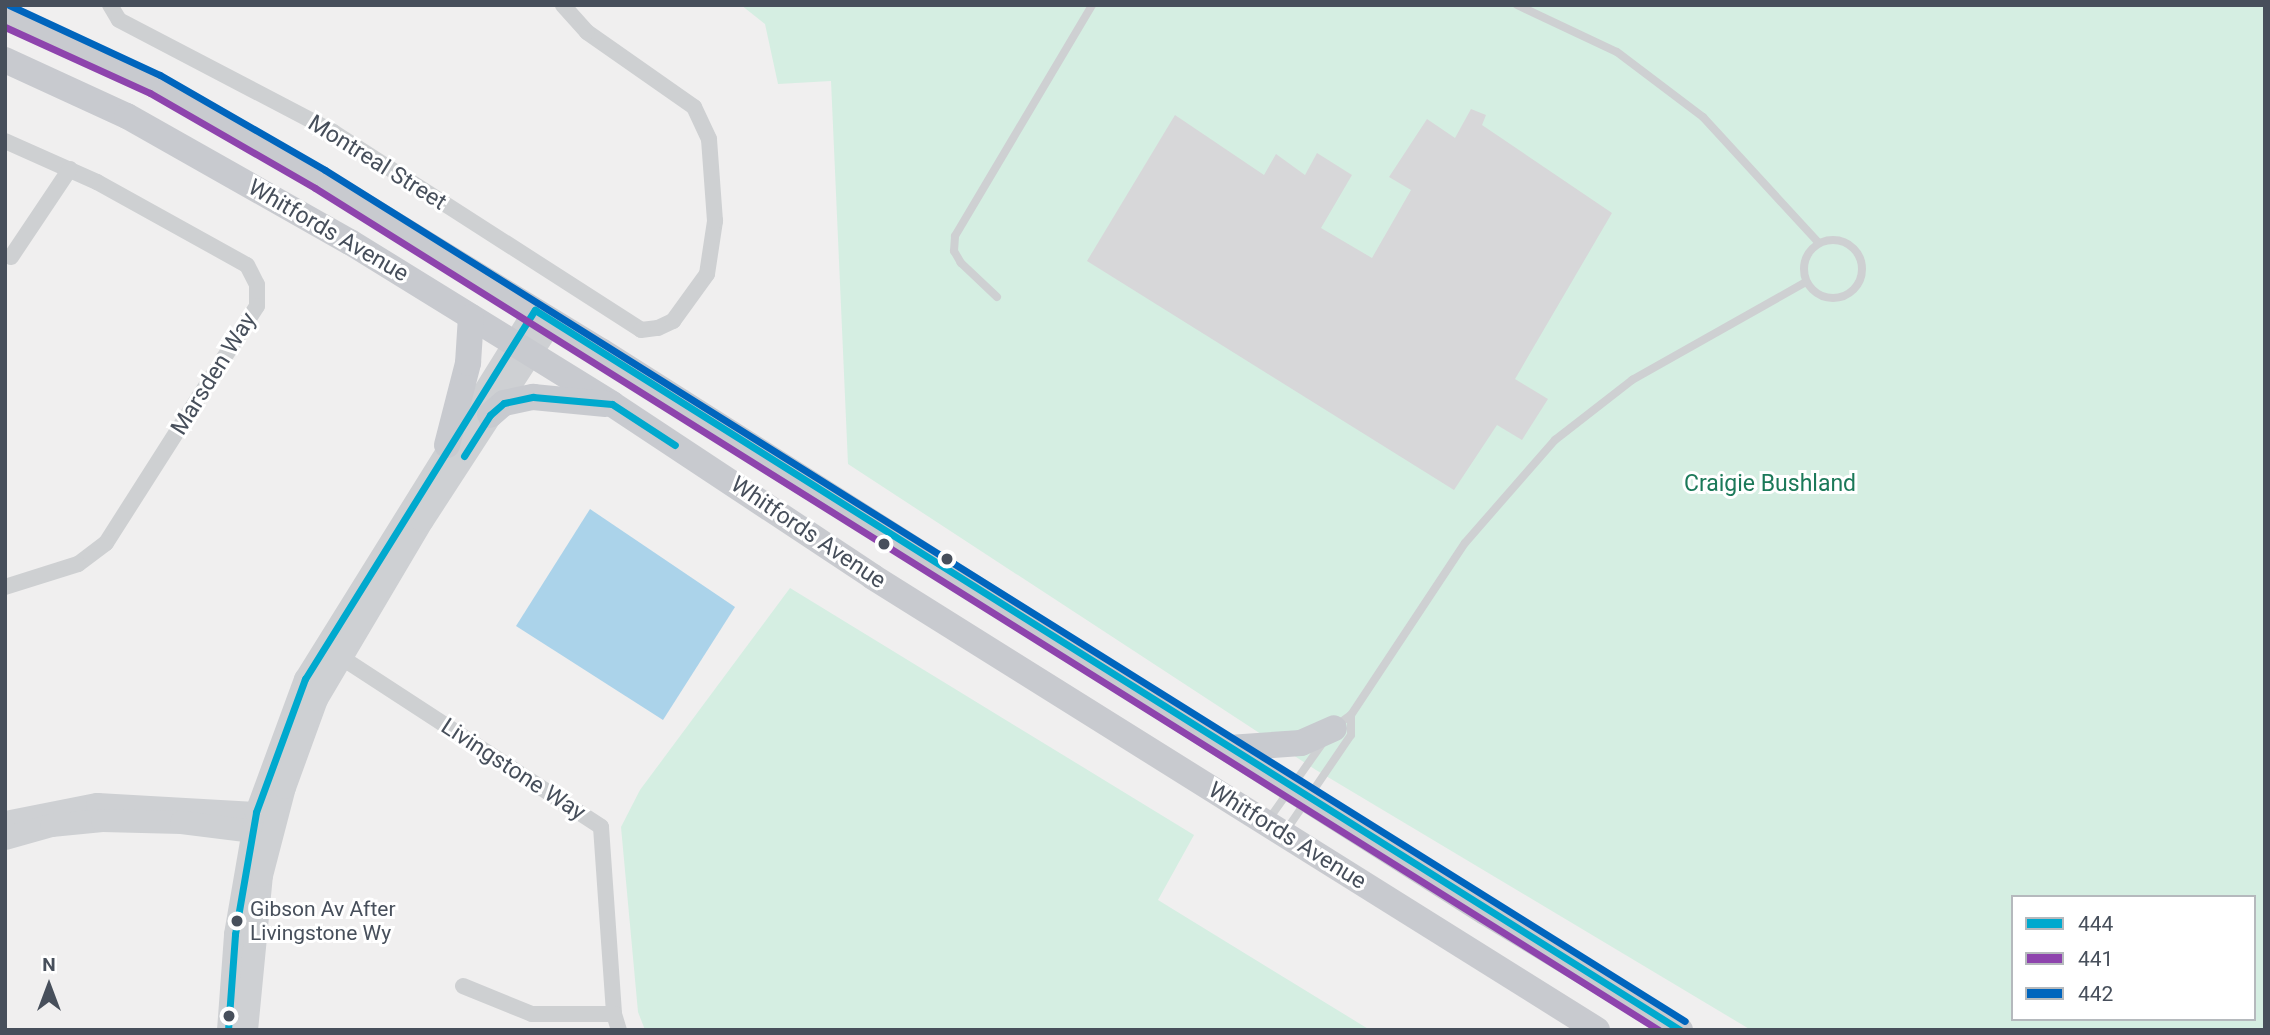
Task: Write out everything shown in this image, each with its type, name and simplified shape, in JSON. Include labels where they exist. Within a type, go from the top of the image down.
[{"type":"main road","name":"Whitfords Avenue","points":[[5,15],[155,84],[543,316],[1299,794],[1680,1030]]},
{"type":"main road","name":"Whitfords Avenue","points":[[5,60],[186,147],[522,348],[612,404],[873,577],[1597,1030]]},
{"type":"main road","points":[[332,652],[447,445],[522,348],[543,316]]},
{"type":"main road","points":[[447,445],[468,363],[471,317]]},
{"type":"main road","points":[[228,1030],[235,934],[302,687],[332,652],[490,415],[522,348]]},
{"type":"main road","points":[[490,415],[503,403],[533,397],[612,404]]},
{"type":"main road","points":[[1229,748],[1301,743],[1342,721]]},
{"type":"main road","points":[[7,825],[97,804],[264,822]]},
{"type":"main road","points":[[246,1030],[264,822]]},
{"type":"street","name":"Montreal Street","points":[[110,5],[119,20],[332,132],[641,330],[673,321],[707,274],[715,220],[709,139],[694,107],[587,32],[563,5]]},
{"type":"street","name":"Marsden Way","points":[[5,141],[70,169],[247,265],[257,285],[257,306],[106,543],[78,564],[5,587]]},
{"type":"street","points":[[11,257],[70,169]]},
{"type":"street","name":"Livingstone Way","points":[[332,652],[601,827],[617,1022]]},
{"type":"street","points":[[463,986],[532,1014],[617,1022]]},
{"type":"lane","points":[[997,297],[961,263],[954,251],[955,236],[1092,5]]},
{"type":"lane","points":[[1517,5],[1617,51],[1703,117],[1819,243]]},
{"type":"lane","points":[[1844,241],[1855,248],[1863,272],[1850,294],[1825,298],[1806,282],[1805,260],[1819,243],[1844,241]]},
{"type":"lane","points":[[1275,828],[1299,794],[1342,721],[1465,544],[1555,440],[1632,380],[1806,282]]},
{"type":"lane","points":[[1275,828],[1299,794],[1351,735],[1342,721]]},
{"type":"green space","name":"Craigie Bushland","points":[[741,5],[2265,5],[2265,1030],[1751,1030],[1316,770],[848,464],[831,81],[778,84],[765,24]]},
{"type":"green space","points":[[790,588],[1194,835],[1158,900],[1370,1030],[645,1030],[638,1012],[621,827],[640,790]]},
{"type":"water","points":[[590,509],[735,607],[663,720],[516,626]]},
{"type":"building","points":[[1471,109],[1486,115],[1482,125],[1612,213],[1515,379],[1548,399],[1522,440],[1497,425],[1454,490],[1087,261],[1175,115],[1264,175],[1276,154],[1305,175],[1317,153],[1352,175],[1321,228],[1372,258],[1411,190],[1389,177],[1427,119],[1455,138]]},
{"type":"transit line","name":"442","points":[[9,5],[160,75],[325,170],[1685,1021]]},
{"type":"transit line","name":"441","points":[[5,27],[150,93],[315,188],[1659,1030]]},
{"type":"transit line","name":"444","points":[[228,1030],[235,934],[256,812],[305,679],[535,310],[1680,1030]]},
{"type":"transit line","name":"444","points":[[464,456],[490,415],[504,403],[533,397],[612,404],[675,445]]},
{"type":"place","name":"Gibson Av After Livingstone Wy","points":[[237,921]]}]
